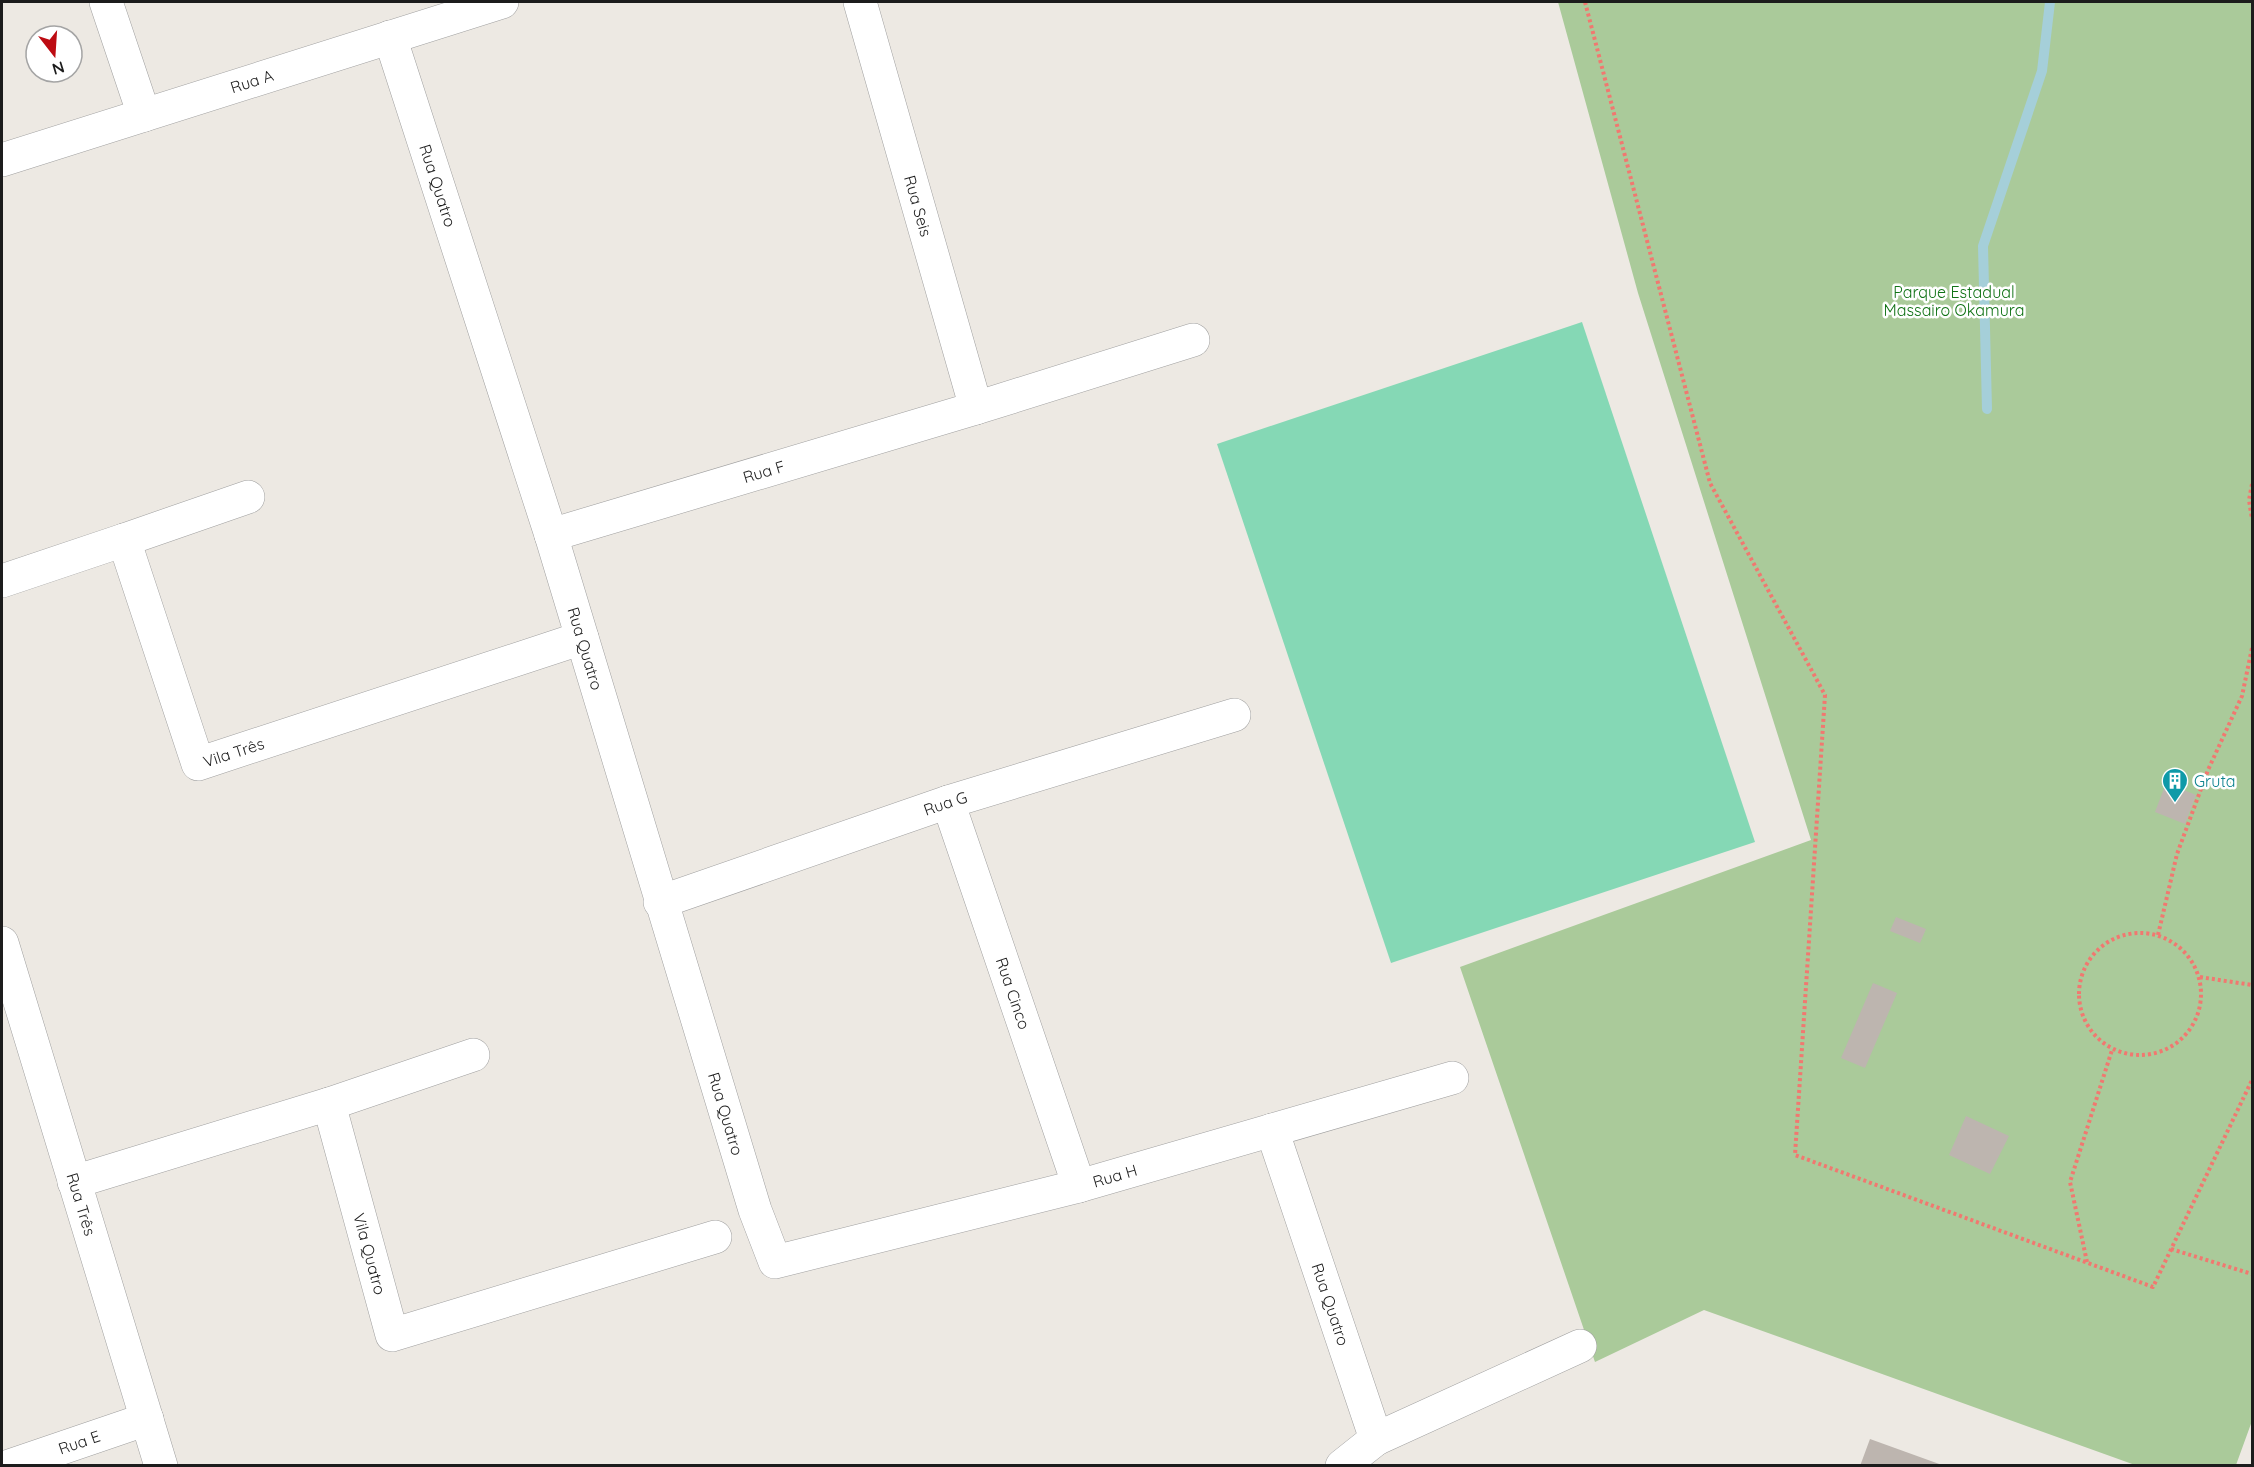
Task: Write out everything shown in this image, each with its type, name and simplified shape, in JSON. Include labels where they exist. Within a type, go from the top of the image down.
[{"type":"street","points":[[106,2],[144,115]]},
{"type":"street","name":"Rua A","points":[[2,160],[502,2]]},
{"type":"street","name":"Rua Seis","points":[[860,2],[976,408]]},
{"type":"street","name":"Rua Quatro","points":[[390,37],[551,535],[754,1210],[775,1262]]},
{"type":"street","name":"Rua F","points":[[551,535],[976,408],[1193,340]]},
{"type":"street","points":[[2,580],[248,497]]},
{"type":"street","name":"Vila Três","points":[[124,540],[198,764],[582,638]]},
{"type":"street","name":"Rua G","points":[[660,902],[948,802],[1234,715]]},
{"type":"street","name":"Rua Cinco","points":[[948,802],[1079,1186]]},
{"type":"street","name":"Rua Três","points":[[2,943],[161,1466]]},
{"type":"street","points":[[74,1182],[329,1104],[473,1055]]},
{"type":"street","name":"Rua H","points":[[775,1262],[1079,1186],[1452,1078]]},
{"type":"street","name":"Vila Quatro","points":[[329,1104],[392,1335],[716,1237]]},
{"type":"street","name":"Rua Quatro","points":[[1272,1131],[1376,1439]]},
{"type":"street","points":[[1342,1466],[1376,1439],[1580,1346]]},
{"type":"street","name":"Rua E","points":[[9,1466],[147,1419]]},
{"type":"path","points":[[1585,2],[1710,483],[1825,695],[1795,1155],[2153,1287],[2253,1080]]},
{"type":"path","points":[[2253,483],[2249,500],[2253,519]]},
{"type":"path","points":[[2158,935],[2177,854],[2208,770],[2242,696],[2253,648]]},
{"type":"path","points":[[2138,933],[2158,935],[2176,944],[2191,959],[2200,977],[2202,997],[2198,1017],[2187,1035],[2171,1048],[2153,1055],[2132,1056],[2112,1050],[2096,1038],[2084,1021],[2079,1002],[2079,982],[2087,963],[2100,947],[2118,937],[2138,933]]},
{"type":"path","points":[[2200,977],[2253,985]]},
{"type":"path","points":[[2087,1262],[2070,1182],[2112,1050]]},
{"type":"path","points":[[2171,1249],[2253,1274]]},
{"type":"green space","name":"Parque Estadual Massairo Okamura","points":[[1558,2],[2252,2],[2252,1421],[2236,1465],[2135,1465],[1704,1310],[1595,1362],[1460,967],[1811,840],[1638,293]]},
{"type":"green space","points":[[1582,322],[1755,842],[1391,963],[1217,444]]},
{"type":"building","name":"Gruta","points":[[2166,783],[2196,795],[2185,824],[2155,812]]},
{"type":"building","points":[[1896,917],[1926,929],[1920,943],[1890,931]]},
{"type":"building","points":[[1873,983],[1897,993],[1865,1068],[1841,1058]]},
{"type":"building","points":[[1966,1116],[2009,1136],[1990,1174],[1949,1155]]},
{"type":"building","points":[[1870,1439],[1942,1465],[1942,1466],[1860,1466]]},
{"type":"waterway","points":[[1987,409],[1983,246],[2042,71],[2050,2]]},
{"type":"place","name":"Gruta","points":[[2175,804]]}]
